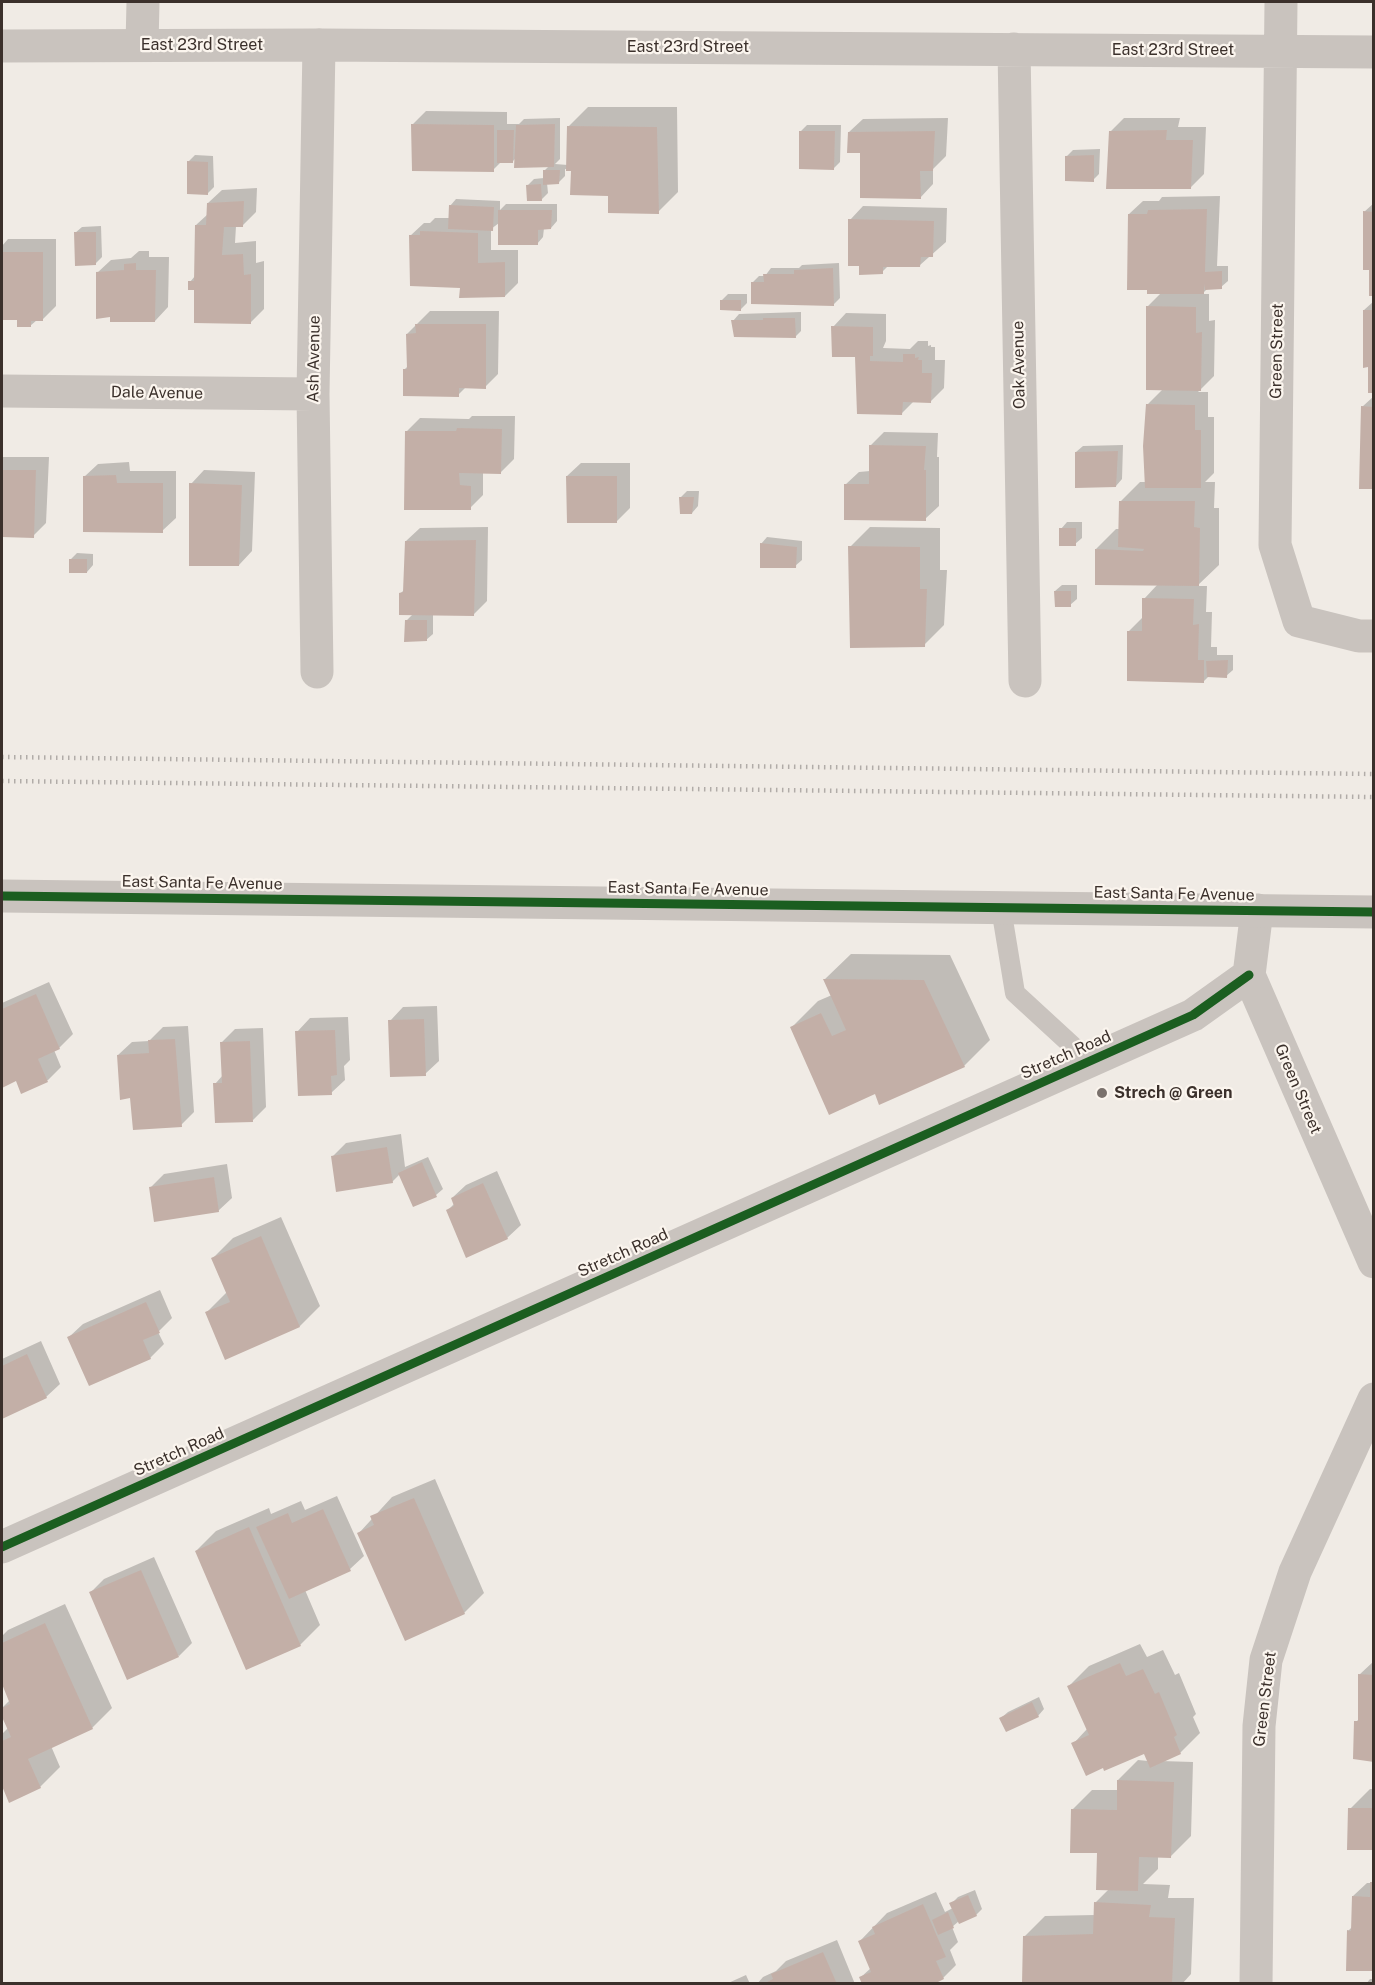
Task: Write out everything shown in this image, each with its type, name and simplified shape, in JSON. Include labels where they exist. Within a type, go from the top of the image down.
[{"type":"street","points":[[142,45],[143,2]]},
{"type":"street","name":"Green Street","points":[[1281,2],[1275,545],[1299,621],[1359,636],[1374,636]]},
{"type":"street","name":"East 23rd Street","points":[[2,46],[319,45],[1374,52]]},
{"type":"street","name":"Ash Avenue","points":[[317,672],[313,394],[319,45]]},
{"type":"street","name":"Oak Avenue","points":[[1014,49],[1025,681]]},
{"type":"street","name":"Dale Avenue","points":[[2,391],[313,394]]},
{"type":"street","name":"East Santa Fe Avenue","points":[[2,896],[1374,912]]},
{"type":"street","points":[[1249,975],[1257,910]]},
{"type":"street","name":"Green Street","points":[[1249,975],[1374,1262]]},
{"type":"street","name":"Stretch Road","points":[[2,1547],[1193,1015],[1249,975]]},
{"type":"street","name":"Green Street","points":[[1256,1983],[1259,1726],[1266,1660],[1294,1572],[1374,1399]]},
{"type":"lane","points":[[1001,908],[1015,993],[1089,1061]]},
{"type":"building","points":[[411,124],[494,125],[494,172],[412,171]]},
{"type":"building","points":[[555,124],[554,167],[514,168],[516,125]]},
{"type":"building","points":[[567,126],[657,127],[659,214],[608,213],[608,196],[570,195],[571,171],[566,171]]},
{"type":"building","points":[[497,130],[514,130],[513,163],[497,163]]},
{"type":"building","points":[[1167,130],[1166,140],[1193,140],[1191,189],[1106,189],[1109,131]]},
{"type":"building","points":[[799,131],[835,131],[834,170],[799,169]]},
{"type":"building","points":[[935,131],[933,171],[920,171],[921,199],[860,198],[860,153],[847,153],[848,132]]},
{"type":"building","points":[[1094,155],[1094,182],[1065,181],[1065,156]]},
{"type":"building","points":[[187,161],[208,162],[208,195],[187,194]]},
{"type":"building","points":[[543,170],[560,170],[559,184],[543,185]]},
{"type":"building","points":[[541,184],[542,201],[527,201],[526,185]]},
{"type":"building","points":[[244,201],[243,227],[224,227],[222,255],[243,254],[244,275],[251,274],[251,324],[194,323],[194,290],[188,290],[188,281],[194,281],[195,225],[206,225],[207,203]]},
{"type":"building","points":[[449,205],[494,207],[493,231],[448,229]]},
{"type":"building","points":[[1207,209],[1205,272],[1222,271],[1222,289],[1205,290],[1204,284],[1204,294],[1147,294],[1147,290],[1127,290],[1128,214],[1147,214],[1148,210]]},
{"type":"building","points":[[498,210],[552,210],[551,229],[538,230],[538,245],[498,245]]},
{"type":"building","points":[[1363,211],[1374,212],[1374,296],[1369,296],[1369,270],[1363,270]]},
{"type":"building","points":[[848,219],[934,221],[933,257],[921,257],[920,267],[883,267],[883,274],[859,275],[859,266],[848,266]]},
{"type":"building","points":[[420,231],[478,233],[478,263],[505,262],[505,297],[459,298],[460,288],[410,286],[409,235],[420,235]]},
{"type":"building","points":[[74,232],[96,232],[96,265],[75,266]]},
{"type":"building","points":[[2,252],[43,252],[43,321],[31,321],[31,327],[17,327],[17,320],[2,320]]},
{"type":"building","points":[[136,263],[136,270],[156,270],[155,322],[110,322],[110,317],[96,319],[96,272],[124,270],[124,264]]},
{"type":"building","points":[[833,268],[834,306],[751,304],[751,282],[764,282],[763,274],[794,274],[794,270]]},
{"type":"building","points":[[720,300],[741,300],[741,311],[720,310]]},
{"type":"building","points":[[1146,306],[1196,307],[1196,333],[1202,332],[1201,391],[1146,390]]},
{"type":"building","points":[[1363,310],[1374,310],[1374,393],[1368,393],[1368,367],[1363,368]]},
{"type":"building","points":[[763,318],[795,318],[796,338],[734,337],[731,320],[763,320]]},
{"type":"building","points":[[415,324],[486,324],[486,389],[459,388],[459,397],[403,396],[403,369],[407,369],[406,334],[416,333]]},
{"type":"building","points":[[831,326],[873,327],[873,356],[870,356],[870,361],[903,362],[903,354],[915,354],[915,358],[919,357],[918,360],[922,360],[922,373],[932,373],[931,403],[903,402],[902,415],[857,414],[855,357],[832,357]]},
{"type":"building","points":[[1146,404],[1195,405],[1195,430],[1201,430],[1201,488],[1145,488],[1143,446]]},
{"type":"building","points":[[1361,406],[1374,407],[1374,489],[1359,489]]},
{"type":"building","points":[[457,428],[502,429],[501,474],[459,473],[460,485],[471,486],[471,510],[404,510],[405,431],[456,431]]},
{"type":"building","points":[[869,445],[926,446],[924,470],[926,470],[926,521],[844,520],[844,484],[869,484]]},
{"type":"building","points":[[1118,451],[1116,487],[1075,488],[1075,452]]},
{"type":"building","points":[[2,470],[36,470],[34,538],[2,537]]},
{"type":"building","points":[[116,475],[117,483],[163,483],[163,533],[83,532],[83,476]]},
{"type":"building","points":[[566,476],[617,476],[617,523],[567,523]]},
{"type":"building","points":[[189,483],[242,485],[239,566],[189,566]]},
{"type":"building","points":[[679,497],[694,497],[692,514],[680,514]]},
{"type":"building","points":[[1119,501],[1195,501],[1194,527],[1200,528],[1199,586],[1095,585],[1095,549],[1143,551],[1144,549],[1118,547]]},
{"type":"building","points":[[1059,528],[1076,528],[1076,546],[1059,546]]},
{"type":"building","points":[[476,540],[474,616],[399,615],[399,593],[403,592],[405,541]]},
{"type":"building","points":[[760,543],[797,547],[796,568],[760,568]]},
{"type":"building","points":[[848,546],[920,547],[920,589],[927,589],[925,647],[850,648]]},
{"type":"building","points":[[69,559],[87,559],[87,573],[69,573]]},
{"type":"building","points":[[1054,591],[1071,591],[1071,607],[1055,607]]},
{"type":"building","points":[[1142,598],[1194,599],[1193,625],[1199,624],[1198,660],[1204,660],[1204,683],[1127,681],[1127,631],[1142,631]]},
{"type":"building","points":[[405,620],[427,620],[427,641],[404,642]]},
{"type":"building","points":[[1228,660],[1227,678],[1207,677],[1206,661]]},
{"type":"building","points":[[823,979],[924,980],[965,1067],[879,1105],[875,1094],[829,1115],[790,1027],[821,1013],[832,1036],[846,1030]]},
{"type":"building","points":[[36,994],[60,1049],[38,1059],[48,1082],[21,1094],[16,1081],[2,1088],[2,1009]]},
{"type":"building","points":[[424,1019],[426,1076],[390,1077],[388,1020]]},
{"type":"building","points":[[335,1030],[337,1075],[331,1076],[332,1095],[298,1096],[295,1031]]},
{"type":"building","points":[[175,1039],[182,1127],[133,1130],[130,1098],[120,1100],[117,1055],[149,1053],[148,1040]]},
{"type":"building","points":[[250,1041],[253,1122],[215,1123],[213,1083],[222,1083],[220,1042]]},
{"type":"building","points":[[387,1147],[393,1183],[336,1192],[331,1156]]},
{"type":"building","points":[[422,1162],[437,1197],[413,1207],[398,1173]]},
{"type":"building","points":[[214,1177],[219,1212],[154,1222],[149,1187]]},
{"type":"building","points":[[483,1183],[508,1239],[466,1258],[446,1210],[454,1206],[451,1198]]},
{"type":"building","points":[[261,1236],[300,1327],[225,1360],[205,1312],[230,1302],[211,1258]]},
{"type":"building","points":[[146,1302],[160,1333],[143,1340],[151,1359],[89,1386],[67,1337]]},
{"type":"building","points":[[27,1354],[47,1398],[2,1419],[2,1366]]},
{"type":"building","points":[[414,1498],[465,1614],[405,1641],[357,1533],[374,1525],[370,1516]]},
{"type":"building","points":[[323,1509],[351,1571],[289,1599],[256,1527],[288,1513],[292,1523]]},
{"type":"building","points":[[249,1527],[301,1646],[246,1670],[195,1551]]},
{"type":"building","points":[[141,1570],[179,1657],[127,1680],[89,1592]]},
{"type":"building","points":[[45,1623],[93,1729],[28,1759],[41,1788],[9,1803],[2,1786],[2,1741],[11,1737],[2,1717],[2,1708],[10,1704],[2,1684],[2,1643]]},
{"type":"building","points":[[1120,1663],[1126,1676],[1143,1669],[1155,1694],[1159,1692],[1177,1735],[1174,1737],[1181,1754],[1150,1768],[1144,1754],[1086,1776],[1071,1743],[1089,1735],[1067,1686]]},
{"type":"building","points":[[1358,1674],[1374,1675],[1374,1762],[1353,1759],[1354,1721],[1358,1721]]},
{"type":"building","points":[[1032,1702],[1039,1717],[1006,1732],[999,1718]]},
{"type":"building","points":[[1117,1780],[1174,1782],[1171,1858],[1139,1857],[1138,1891],[1096,1890],[1097,1853],[1070,1853],[1071,1809],[1117,1810]]},
{"type":"building","points":[[1348,1808],[1374,1808],[1374,1850],[1347,1850]]},
{"type":"building","points":[[1370,1882],[1374,1882],[1374,1971],[1346,1971],[1347,1930],[1351,1931],[1352,1896],[1370,1897]]},
{"type":"building","points":[[968,1895],[977,1916],[959,1924],[949,1903]]},
{"type":"building","points":[[1094,1902],[1151,1905],[1149,1917],[1175,1918],[1172,1984],[1022,1984],[1023,1936],[1093,1934]]},
{"type":"building","points":[[923,1904],[946,1957],[936,1961],[944,1979],[934,1984],[862,1984],[859,1977],[871,1972],[858,1941],[875,1934],[872,1927]]},
{"type":"building","points":[[948,1912],[954,1928],[938,1935],[932,1920]]},
{"type":"building","points":[[823,1952],[837,1984],[763,1984],[773,1979],[771,1974]]},
{"type":"railway","points":[[2,757],[1374,774]]},
{"type":"railway","points":[[2,781],[1374,797]]},
{"type":"cycle path","points":[[2,896],[1374,912]]},
{"type":"cycle path","points":[[2,1547],[1193,1015],[1249,975]]},
{"type":"place","name":"Strech @ Green","points":[[1102,1093]]}]
